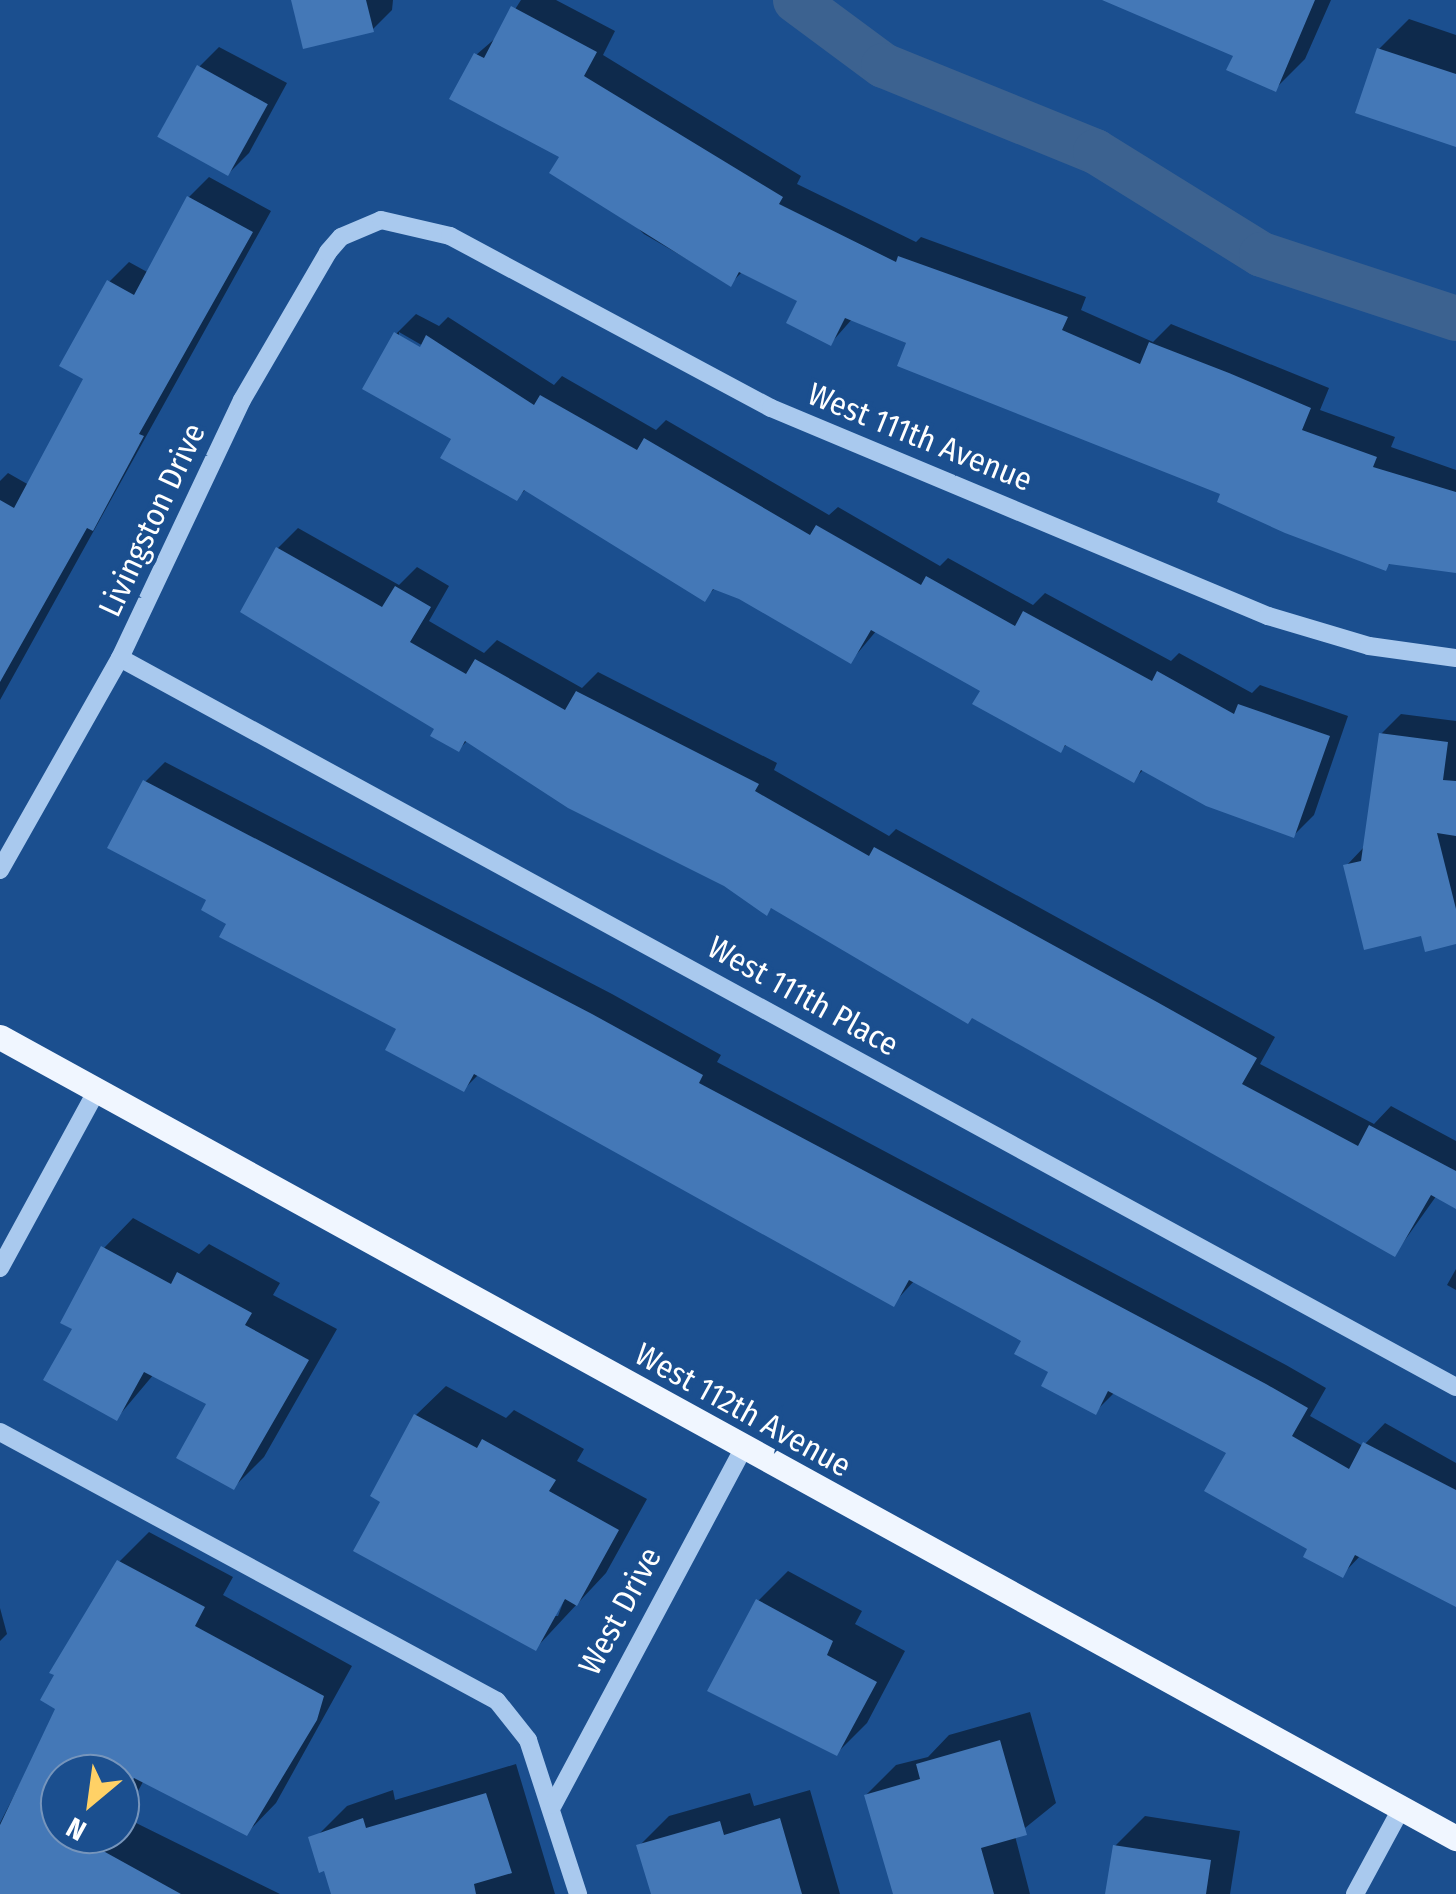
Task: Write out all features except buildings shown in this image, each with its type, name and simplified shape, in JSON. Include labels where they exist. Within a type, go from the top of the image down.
[{"type":"main road","name":"West 112th Avenue","points":[[0,1036],[1456,1838]]},
{"type":"street","name":"Livingston Drive","points":[[0,870],[120,658],[242,400],[328,252],[359,227],[381,220]]},
{"type":"street","name":"West 111th Avenue","points":[[381,220],[450,236],[771,408],[1268,616],[1369,646],[1456,658]]},
{"type":"street","name":"West 111th Place","points":[[120,658],[1456,1387]]},
{"type":"street","points":[[0,1268],[96,1092]]},
{"type":"street","points":[[0,1432],[471,1682],[514,1718],[553,1805],[578,1894]]},
{"type":"street","name":"West Drive","points":[[553,1805],[744,1447]]},
{"type":"street","points":[[1355,1894],[1402,1808]]},
{"type":"waterway","points":[[795,0],[883,65],[1095,151],[1261,254],[1456,318]]}]
